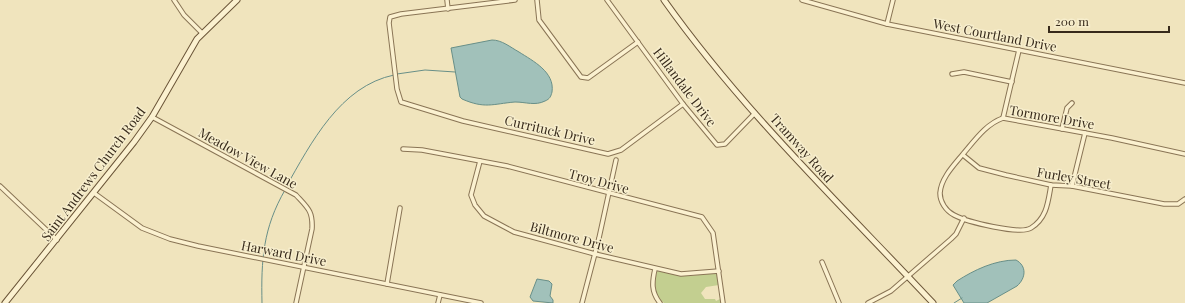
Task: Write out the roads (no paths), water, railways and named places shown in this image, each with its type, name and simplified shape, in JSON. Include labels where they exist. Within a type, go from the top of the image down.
[{"type":"main road","name":"Saint Andrews Church Road","points":[[5,303],[57,240],[152,117],[197,39],[237,0]]},
{"type":"main road","name":"Tramway Road","points":[[664,0],[697,44],[755,113],[933,303]]},
{"type":"street","points":[[174,0],[184,15],[202,33]]},
{"type":"street","points":[[447,0],[448,9],[515,0]]},
{"type":"street","points":[[537,0],[539,20],[581,76],[588,78],[638,42]]},
{"type":"street","name":"Hillandale Drive","points":[[607,0],[683,104],[717,145],[725,144],[755,113]]},
{"type":"street","name":"West Courtland Drive","points":[[802,0],[887,24],[1185,83]]},
{"type":"street","points":[[887,24],[892,0]]},
{"type":"street","name":"Currituck Drive","points":[[448,9],[401,14],[390,17],[389,23],[397,89],[401,102],[463,120],[608,154],[621,150],[683,104]]},
{"type":"street","points":[[1004,118],[1019,50]]},
{"type":"street","points":[[952,74],[964,72],[1012,82]]},
{"type":"street","points":[[1062,128],[1067,108],[1072,103]]},
{"type":"street","name":"Meadow View Lane","points":[[152,117],[296,195],[308,207],[312,218],[312,229],[296,303]]},
{"type":"street","name":"Tormore Drive","points":[[1051,185],[1047,208],[1042,219],[1030,229],[1015,231],[954,215],[943,206],[940,193],[948,172],[993,122],[1004,118],[1062,128],[1185,154]]},
{"type":"street","points":[[1072,186],[1085,133]]},
{"type":"street","name":"Troy Drive","points":[[403,149],[422,150],[507,166],[702,217],[713,233],[723,303]]},
{"type":"street","name":"Furley Street","points":[[963,155],[979,168],[1051,185],[1072,186],[1164,204],[1178,204],[1185,199]]},
{"type":"street","points":[[582,303],[610,194],[616,160]]},
{"type":"street","name":"Biltmore Drive","points":[[480,161],[471,195],[475,205],[484,216],[514,232],[655,269],[688,274],[719,271]]},
{"type":"street","points":[[0,186],[57,240]]},
{"type":"street","name":"Harward Drive","points":[[94,193],[142,228],[170,239],[198,246],[481,303]]},
{"type":"street","points":[[387,284],[400,208]]},
{"type":"street","points":[[868,303],[887,294],[956,234],[964,218]]},
{"type":"street","points":[[822,262],[839,303]]},
{"type":"street","points":[[655,269],[652,284],[656,298],[660,303]]},
{"type":"street","points":[[438,303],[440,295]]},
{"type":"water","points":[[492,40],[506,44],[542,68],[547,73],[552,85],[551,96],[545,101],[538,103],[515,102],[488,105],[477,104],[462,99],[460,97],[451,48]]},
{"type":"water","points":[[1008,260],[1016,260],[1024,269],[1024,276],[1020,283],[987,303],[964,303],[953,285],[957,281],[985,266]]},
{"type":"water","points":[[537,279],[549,281],[552,284],[550,296],[553,303],[533,301],[530,297]]},
{"type":"waterway","points":[[397,74],[425,70],[455,72]]},
{"type":"waterway","points":[[286,187],[317,135],[343,104],[358,91],[375,81],[394,75]]},
{"type":"waterway","points":[[262,303],[262,273],[265,245],[272,218],[285,190]]},
{"type":"waterway","points":[[954,303],[962,298]]}]
